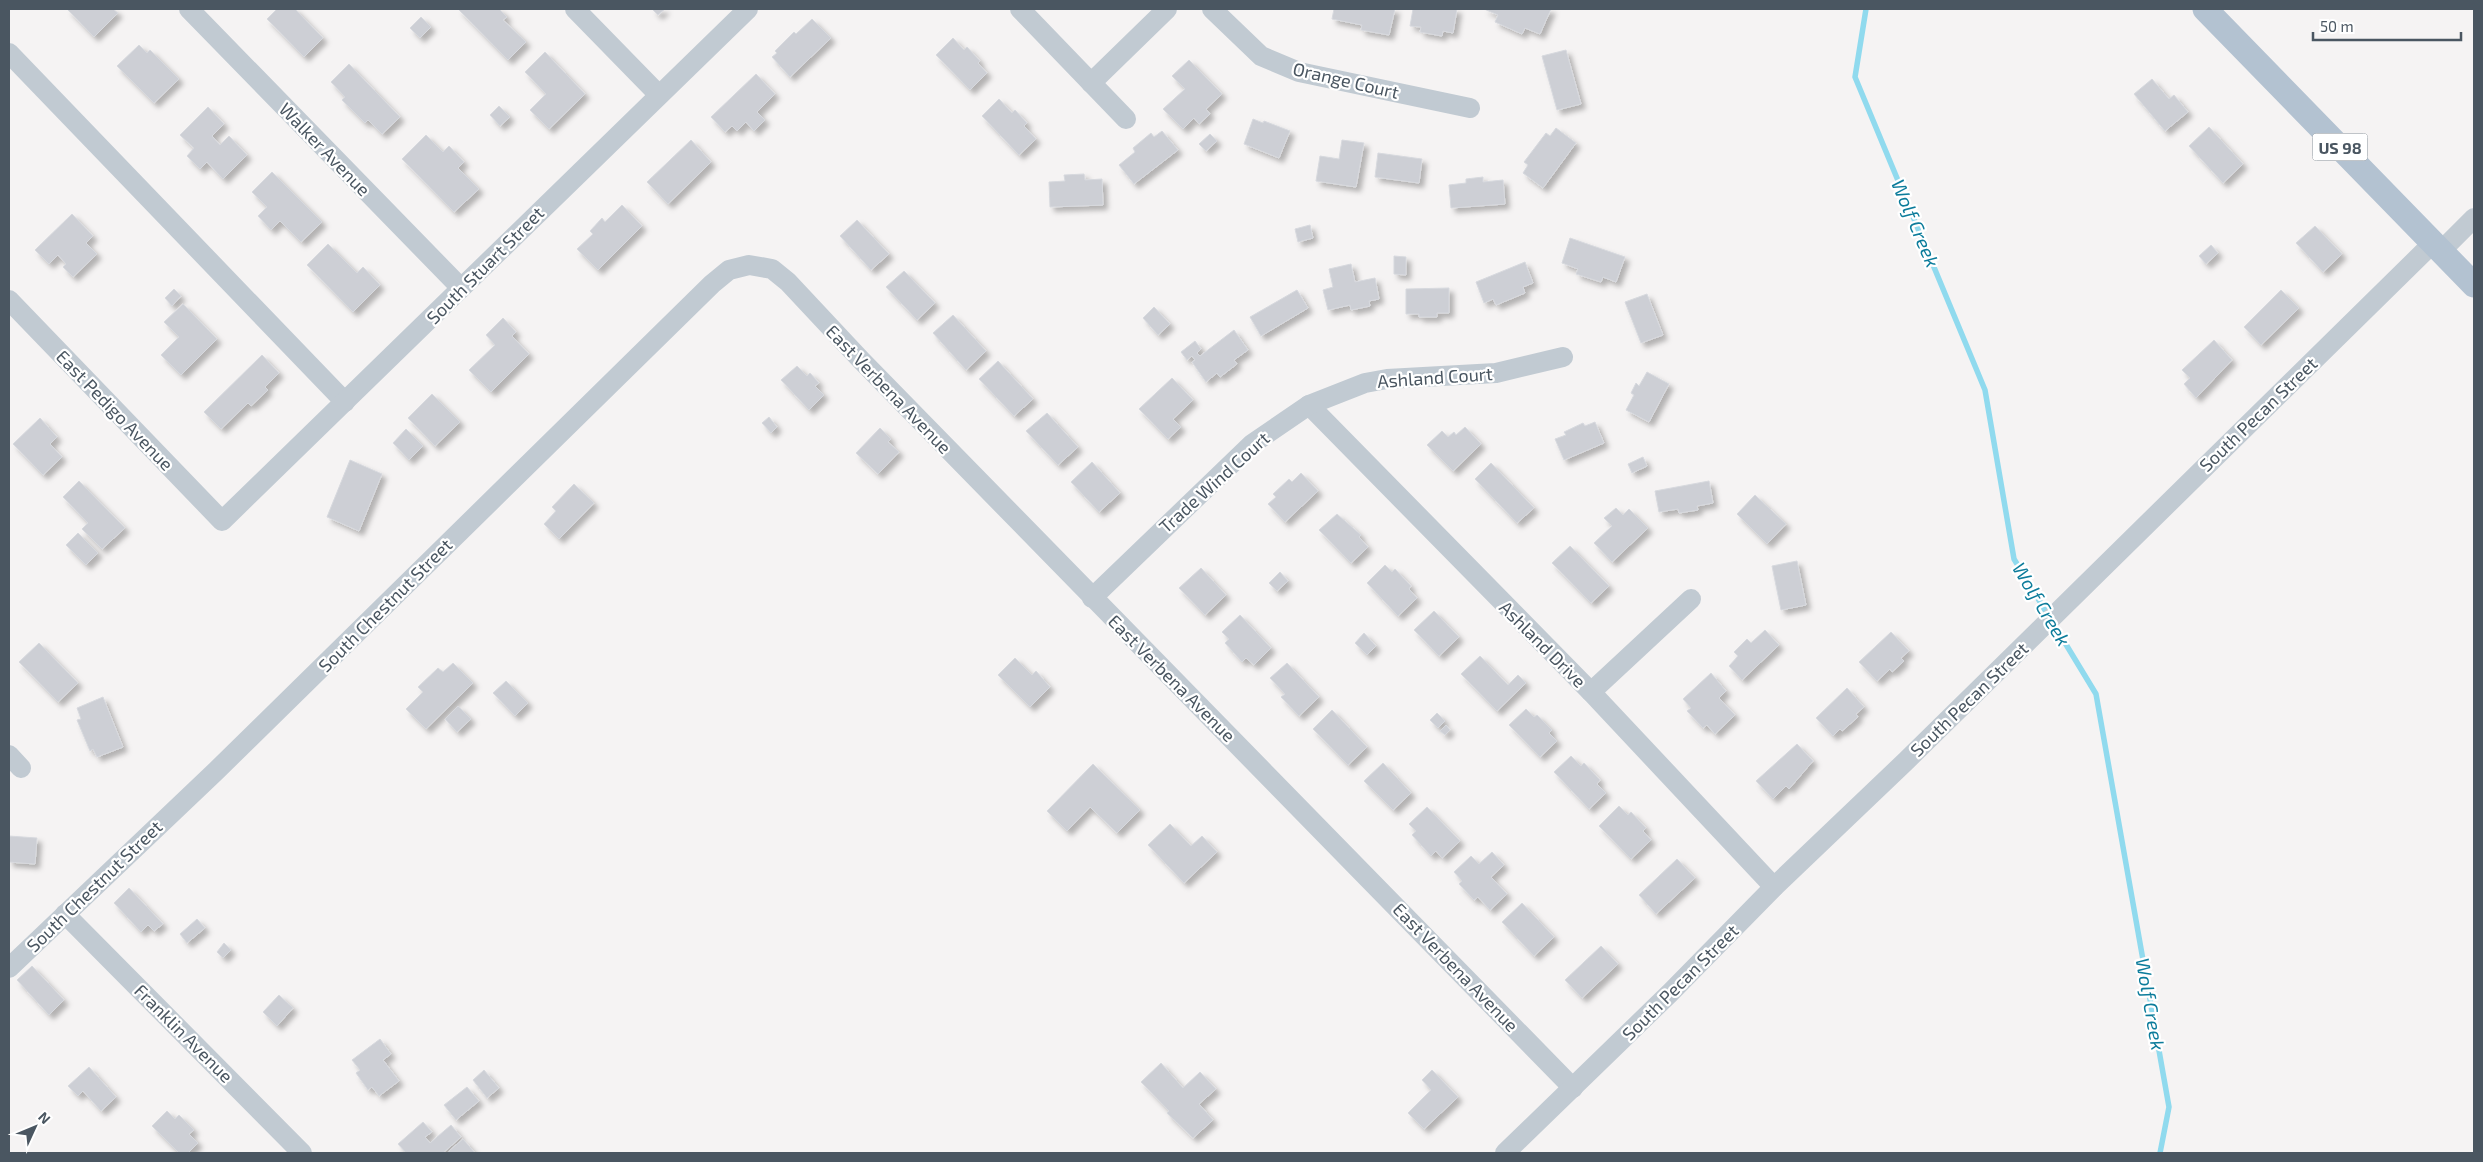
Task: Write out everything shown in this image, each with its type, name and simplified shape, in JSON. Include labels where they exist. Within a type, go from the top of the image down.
[{"type":"main road","name":"US 98","points":[[2205,9],[2474,285]]},
{"type":"street","name":"Walker Avenue","points":[[190,9],[461,288]]},
{"type":"street","points":[[575,9],[658,94]]},
{"type":"street","name":"South Stuart Street","points":[[222,521],[658,94],[748,9]]},
{"type":"street","points":[[1020,9],[1126,118]]},
{"type":"street","points":[[1091,83],[1167,9]]},
{"type":"street","name":"Orange Court","points":[[1212,9],[1261,56],[1299,72],[1470,108]]},
{"type":"street","points":[[9,53],[345,402]]},
{"type":"street","name":"South Pecan Street","points":[[1505,1153],[1573,1088],[1774,887],[2075,595],[2437,247],[2474,218]]},
{"type":"street","name":"South Chestnut Street","points":[[9,968],[216,771],[712,284],[729,270],[749,265],[772,269]]},
{"type":"street","name":"East Verbena Avenue","points":[[772,269],[788,282],[1092,598],[1131,634],[1573,1088]]},
{"type":"street","name":"East Pedigo Avenue","points":[[9,300],[222,521]]},
{"type":"street","name":"Ashland Court","points":[[1309,405],[1365,382],[1386,379],[1496,373],[1564,357]]},
{"type":"street","name":"Trade Wind Court","points":[[1092,598],[1252,444],[1309,405]]},
{"type":"street","name":"Ashland Drive","points":[[1309,405],[1591,692],[1774,887]]},
{"type":"street","points":[[1591,692],[1691,600]]},
{"type":"street","name":"Franklin Avenue","points":[[65,914],[302,1153]]},
{"type":"building","points":[[67,9],[113,9],[118,13],[94,37]]},
{"type":"building","points":[[277,9],[295,9],[323,38],[304,57],[267,19]]},
{"type":"building","points":[[458,9],[499,9],[507,17],[503,20],[526,42],[508,60]]},
{"type":"building","points":[[652,9],[665,9],[658,15]]},
{"type":"building","points":[[1334,9],[1395,9],[1389,35],[1361,30],[1362,25],[1332,19]]},
{"type":"building","points":[[1413,9],[1457,9],[1453,33],[1443,31],[1442,36],[1420,32],[1421,27],[1410,26]]},
{"type":"building","points":[[1484,9],[1551,9],[1540,34],[1525,28],[1522,34],[1495,22],[1498,15]]},
{"type":"building","points":[[421,17],[431,27],[420,38],[410,28]]},
{"type":"building","points":[[812,19],[831,38],[790,77],[772,57],[777,53],[775,51],[794,32],[796,34]]},
{"type":"building","points":[[953,38],[964,50],[967,47],[980,61],[978,63],[987,73],[970,90],[936,55]]},
{"type":"building","points":[[139,45],[147,53],[150,50],[179,79],[154,103],[117,66]]},
{"type":"building","points":[[1566,50],[1581,104],[1557,110],[1542,56]]},
{"type":"building","points":[[545,52],[585,94],[549,129],[530,110],[546,94],[525,72]]},
{"type":"building","points":[[1189,60],[1222,94],[1206,109],[1210,114],[1199,124],[1194,118],[1183,129],[1163,109],[1185,89],[1172,76]]},
{"type":"building","points":[[349,64],[400,117],[382,134],[368,120],[365,123],[342,100],[345,97],[331,82]]},
{"type":"building","points":[[756,74],[775,94],[757,112],[765,120],[754,131],[746,122],[737,131],[732,126],[725,132],[711,117]]},
{"type":"building","points":[[2152,79],[2169,99],[2174,95],[2188,112],[2165,131],[2134,94]]},
{"type":"building","points":[[999,99],[1012,113],[1015,110],[1027,123],[1024,126],[1036,139],[1019,155],[982,116]]},
{"type":"building","points":[[499,106],[510,117],[500,126],[490,115]]},
{"type":"building","points":[[208,107],[224,124],[212,136],[220,145],[229,136],[247,155],[223,179],[207,162],[200,169],[187,156],[194,148],[180,135]]},
{"type":"building","points":[[1253,119],[1290,131],[1279,158],[1244,144]]},
{"type":"building","points":[[2209,127],[2243,164],[2223,183],[2189,146]]},
{"type":"building","points":[[1556,128],[1576,143],[1543,188],[1523,173],[1528,165],[1524,162],[1546,133],[1550,136]]},
{"type":"building","points":[[1162,131],[1178,150],[1134,184],[1119,165],[1135,152],[1133,148],[1151,133],[1154,137]]},
{"type":"building","points":[[1210,134],[1217,141],[1206,151],[1199,144]]},
{"type":"building","points":[[426,135],[443,152],[449,146],[464,162],[458,168],[479,189],[454,212],[402,159]]},
{"type":"building","points":[[691,140],[711,162],[668,204],[647,182]]},
{"type":"building","points":[[1342,140],[1364,143],[1356,187],[1316,181],[1320,156],[1339,159]]},
{"type":"building","points":[[1378,153],[1422,159],[1419,183],[1375,177]]},
{"type":"building","points":[[272,172],[322,222],[301,242],[280,221],[271,230],[258,216],[267,207],[252,192]]},
{"type":"building","points":[[1084,174],[1085,180],[1102,179],[1103,205],[1050,207],[1049,182],[1065,181],[1064,175]]},
{"type":"building","points":[[1483,177],[1483,182],[1503,180],[1505,204],[1451,208],[1449,185],[1466,183],[1466,179]]},
{"type":"building","points":[[622,205],[642,226],[598,270],[577,249],[593,234],[590,231],[602,218],[605,222]]},
{"type":"building","points":[[72,214],[93,236],[86,243],[97,254],[73,277],[63,267],[66,264],[58,255],[49,264],[35,250]]},
{"type":"building","points":[[857,220],[889,254],[871,270],[840,236]]},
{"type":"building","points":[[1310,225],[1313,238],[1298,242],[1295,229]]},
{"type":"building","points":[[2315,226],[2342,254],[2323,272],[2296,243]]},
{"type":"building","points":[[1570,238],[1625,257],[1616,282],[1603,277],[1601,282],[1576,274],[1578,269],[1562,263]]},
{"type":"building","points":[[328,244],[357,273],[363,267],[380,285],[353,312],[307,265]]},
{"type":"building","points":[[2211,245],[2218,253],[2206,264],[2199,256]]},
{"type":"building","points":[[1394,256],[1406,257],[1406,275],[1394,274]]},
{"type":"building","points":[[1525,262],[1533,283],[1523,287],[1525,293],[1496,305],[1493,299],[1484,303],[1476,282]]},
{"type":"building","points":[[1351,264],[1355,282],[1375,278],[1379,299],[1369,301],[1370,306],[1351,310],[1350,305],[1328,310],[1323,290],[1333,287],[1329,269]]},
{"type":"building","points":[[904,271],[935,303],[917,320],[886,287]]},
{"type":"building","points":[[1449,288],[1449,313],[1437,313],[1437,317],[1419,317],[1419,314],[1406,314],[1406,289]]},
{"type":"building","points":[[174,289],[181,296],[172,306],[165,298]]},
{"type":"building","points":[[1297,290],[1308,308],[1261,336],[1250,317]]},
{"type":"building","points":[[2281,290],[2299,308],[2261,345],[2244,327]]},
{"type":"building","points":[[1647,294],[1663,335],[1641,343],[1625,302]]},
{"type":"building","points":[[183,304],[217,339],[181,375],[161,355],[179,337],[164,322]]},
{"type":"building","points":[[1154,307],[1170,324],[1158,335],[1143,318]]},
{"type":"building","points":[[953,315],[986,351],[966,370],[933,333]]},
{"type":"building","points":[[503,318],[516,332],[512,336],[529,354],[491,392],[469,370],[495,345],[486,335]]},
{"type":"building","points":[[1234,330],[1248,350],[1234,360],[1237,364],[1220,377],[1217,373],[1206,382],[1192,362],[1195,360],[1192,356],[1187,360],[1181,352],[1195,341],[1201,349],[1197,353],[1200,356]]},
{"type":"building","points":[[2214,340],[2232,360],[2196,398],[2184,384],[2190,378],[2182,370]]},
{"type":"building","points":[[262,355],[279,373],[265,387],[268,390],[251,406],[248,403],[221,429],[204,412]]},
{"type":"building","points":[[998,361],[1033,399],[1014,416],[979,379]]},
{"type":"building","points":[[797,366],[807,376],[810,373],[819,383],[815,386],[824,395],[809,410],[781,380]]},
{"type":"building","points":[[1647,372],[1669,384],[1649,422],[1626,410],[1634,395],[1631,393],[1636,383],[1639,386]]},
{"type":"building","points":[[1172,378],[1193,400],[1173,419],[1181,427],[1168,439],[1139,409]]},
{"type":"building","points":[[432,394],[460,422],[435,446],[408,418]]},
{"type":"building","points":[[1047,413],[1078,447],[1058,465],[1026,431]]},
{"type":"building","points":[[769,417],[777,427],[771,433],[762,423]]},
{"type":"building","points":[[40,418],[57,437],[50,444],[62,457],[43,475],[13,444]]},
{"type":"building","points":[[1595,422],[1604,443],[1564,460],[1555,439],[1566,435],[1564,432],[1583,423],[1585,426]]},
{"type":"building","points":[[1465,427],[1481,444],[1453,471],[1427,445],[1442,431],[1448,437],[1454,432],[1456,435]]},
{"type":"building","points":[[880,428],[891,439],[888,442],[899,452],[878,474],[856,453]]},
{"type":"building","points":[[406,429],[423,446],[409,460],[393,443]]},
{"type":"building","points":[[1643,457],[1647,466],[1632,473],[1628,464]]},
{"type":"building","points":[[350,460],[382,474],[359,531],[327,517]]},
{"type":"building","points":[[1092,462],[1120,493],[1099,512],[1071,482]]},
{"type":"building","points":[[1491,463],[1534,508],[1517,523],[1475,479]]},
{"type":"building","points":[[1301,473],[1318,491],[1285,522],[1268,504],[1276,497],[1273,494],[1289,479],[1292,482]]},
{"type":"building","points":[[79,481],[125,528],[102,549],[82,529],[88,523],[63,497]]},
{"type":"building","points":[[1709,481],[1713,503],[1697,506],[1698,510],[1679,513],[1678,509],[1659,512],[1655,491]]},
{"type":"building","points":[[574,484],[594,503],[559,539],[544,524],[556,511],[552,507]]},
{"type":"building","points":[[1755,495],[1786,524],[1767,544],[1737,514]]},
{"type":"building","points":[[1616,508],[1623,515],[1629,509],[1648,528],[1612,562],[1594,543],[1612,526],[1604,518]]},
{"type":"building","points":[[1337,514],[1361,535],[1359,537],[1368,547],[1351,563],[1319,530]]},
{"type":"building","points":[[78,533],[98,553],[86,565],[66,545]]},
{"type":"building","points":[[1570,546],[1609,586],[1591,603],[1552,563]]},
{"type":"building","points":[[1797,561],[1806,605],[1781,610],[1772,566]]},
{"type":"building","points":[[1385,565],[1392,572],[1395,569],[1411,586],[1409,589],[1417,598],[1398,616],[1367,583]]},
{"type":"building","points":[[1201,568],[1226,595],[1205,615],[1179,588]]},
{"type":"building","points":[[1280,572],[1288,581],[1277,591],[1269,583]]},
{"type":"building","points":[[1434,611],[1459,637],[1439,656],[1414,630]]},
{"type":"building","points":[[1240,615],[1271,648],[1254,665],[1246,658],[1242,662],[1225,643],[1229,639],[1222,632]]},
{"type":"building","points":[[1765,630],[1779,645],[1742,680],[1729,666],[1738,656],[1734,652],[1747,639],[1751,643]]},
{"type":"building","points":[[1891,632],[1909,651],[1901,658],[1904,661],[1892,672],[1890,669],[1877,681],[1859,662]]},
{"type":"building","points":[[1364,633],[1376,646],[1367,655],[1355,643]]},
{"type":"building","points":[[39,643],[78,683],[58,702],[19,662]]},
{"type":"building","points":[[1480,656],[1508,685],[1518,675],[1526,683],[1497,711],[1461,674]]},
{"type":"building","points":[[1015,658],[1032,675],[1036,671],[1050,687],[1030,707],[998,675]]},
{"type":"building","points":[[453,663],[473,683],[426,729],[406,709],[423,692],[418,687],[438,668],[443,672]]},
{"type":"building","points":[[1287,663],[1319,697],[1299,716],[1281,697],[1285,694],[1270,678]]},
{"type":"building","points":[[1711,673],[1726,691],[1719,698],[1735,715],[1715,734],[1707,725],[1703,728],[1687,711],[1691,708],[1683,699]]},
{"type":"building","points":[[506,681],[528,703],[515,716],[493,693]]},
{"type":"building","points":[[1847,688],[1864,707],[1856,714],[1858,717],[1833,736],[1816,718]]},
{"type":"building","points":[[103,697],[123,747],[97,757],[93,749],[90,751],[77,720],[81,719],[77,708]]},
{"type":"building","points":[[458,706],[471,719],[457,732],[445,719]]},
{"type":"building","points":[[1526,709],[1534,717],[1537,715],[1552,730],[1549,733],[1557,741],[1540,757],[1509,725]]},
{"type":"building","points":[[1332,710],[1367,747],[1348,765],[1313,729]]},
{"type":"building","points":[[1437,713],[1445,721],[1438,728],[1430,720]]},
{"type":"building","points":[[1446,725],[1450,730],[1445,735],[1440,731]]},
{"type":"building","points":[[1797,744],[1813,761],[1789,789],[1786,786],[1773,799],[1756,781]]},
{"type":"building","points":[[1571,756],[1581,766],[1584,763],[1600,780],[1597,784],[1606,793],[1589,809],[1554,772]]},
{"type":"building","points":[[1383,763],[1411,793],[1393,810],[1364,781]]},
{"type":"building","points":[[1093,764],[1140,810],[1117,833],[1090,807],[1067,831],[1047,811]]},
{"type":"building","points":[[1619,806],[1628,815],[1631,812],[1646,828],[1643,831],[1651,840],[1631,859],[1599,826]]},
{"type":"building","points":[[1427,807],[1460,841],[1442,858],[1436,851],[1431,856],[1412,835],[1416,831],[1409,824]]},
{"type":"building","points":[[1170,824],[1191,846],[1202,836],[1217,852],[1184,883],[1148,845]]},
{"type":"building","points":[[9,836],[37,838],[35,864],[9,862]]},
{"type":"building","points":[[1492,852],[1504,865],[1491,877],[1507,894],[1490,910],[1478,897],[1474,900],[1459,884],[1462,881],[1454,872],[1471,856],[1479,864]]},
{"type":"building","points":[[1677,859],[1695,878],[1656,914],[1639,895]]},
{"type":"building","points":[[129,888],[163,924],[154,931],[148,925],[141,932],[114,903]]},
{"type":"building","points":[[1522,903],[1554,937],[1534,956],[1502,922]]},
{"type":"building","points":[[197,919],[205,928],[187,943],[180,934]]},
{"type":"building","points":[[224,943],[231,950],[223,958],[217,952]]},
{"type":"building","points":[[1601,946],[1618,964],[1582,998],[1565,980]]},
{"type":"building","points":[[32,966],[64,1000],[49,1015],[17,980]]},
{"type":"building","points":[[279,995],[293,1008],[277,1026],[263,1012]]},
{"type":"building","points":[[380,1039],[391,1054],[383,1060],[399,1081],[379,1096],[372,1087],[368,1090],[356,1073],[360,1070],[352,1060]]},
{"type":"building","points":[[1161,1063],[1183,1088],[1200,1072],[1216,1089],[1199,1104],[1213,1120],[1193,1138],[1167,1113],[1169,1111],[1141,1082]]},
{"type":"building","points":[[89,1067],[116,1097],[101,1111],[83,1091],[78,1096],[68,1086]]},
{"type":"building","points":[[484,1070],[499,1088],[487,1098],[473,1080]]},
{"type":"building","points":[[1432,1070],[1458,1097],[1424,1129],[1408,1113],[1431,1090],[1422,1080]]},
{"type":"building","points":[[467,1087],[479,1101],[456,1120],[444,1105]]},
{"type":"building","points":[[167,1111],[175,1119],[179,1115],[194,1130],[189,1134],[198,1143],[188,1153],[179,1153],[152,1126]]},
{"type":"building","points":[[423,1122],[432,1132],[425,1137],[430,1143],[451,1125],[461,1137],[443,1153],[406,1153],[398,1144]]},
{"type":"building","points":[[463,1139],[475,1153],[450,1153],[449,1151]]},
{"type":"waterway","name":"Wolf Creek","points":[[1866,9],[1855,77],[1985,390],[2014,559],[2048,615]]},
{"type":"waterway","name":"Wolf Creek","points":[[2053,623],[2096,694],[2169,1107],[2160,1153]]}]
